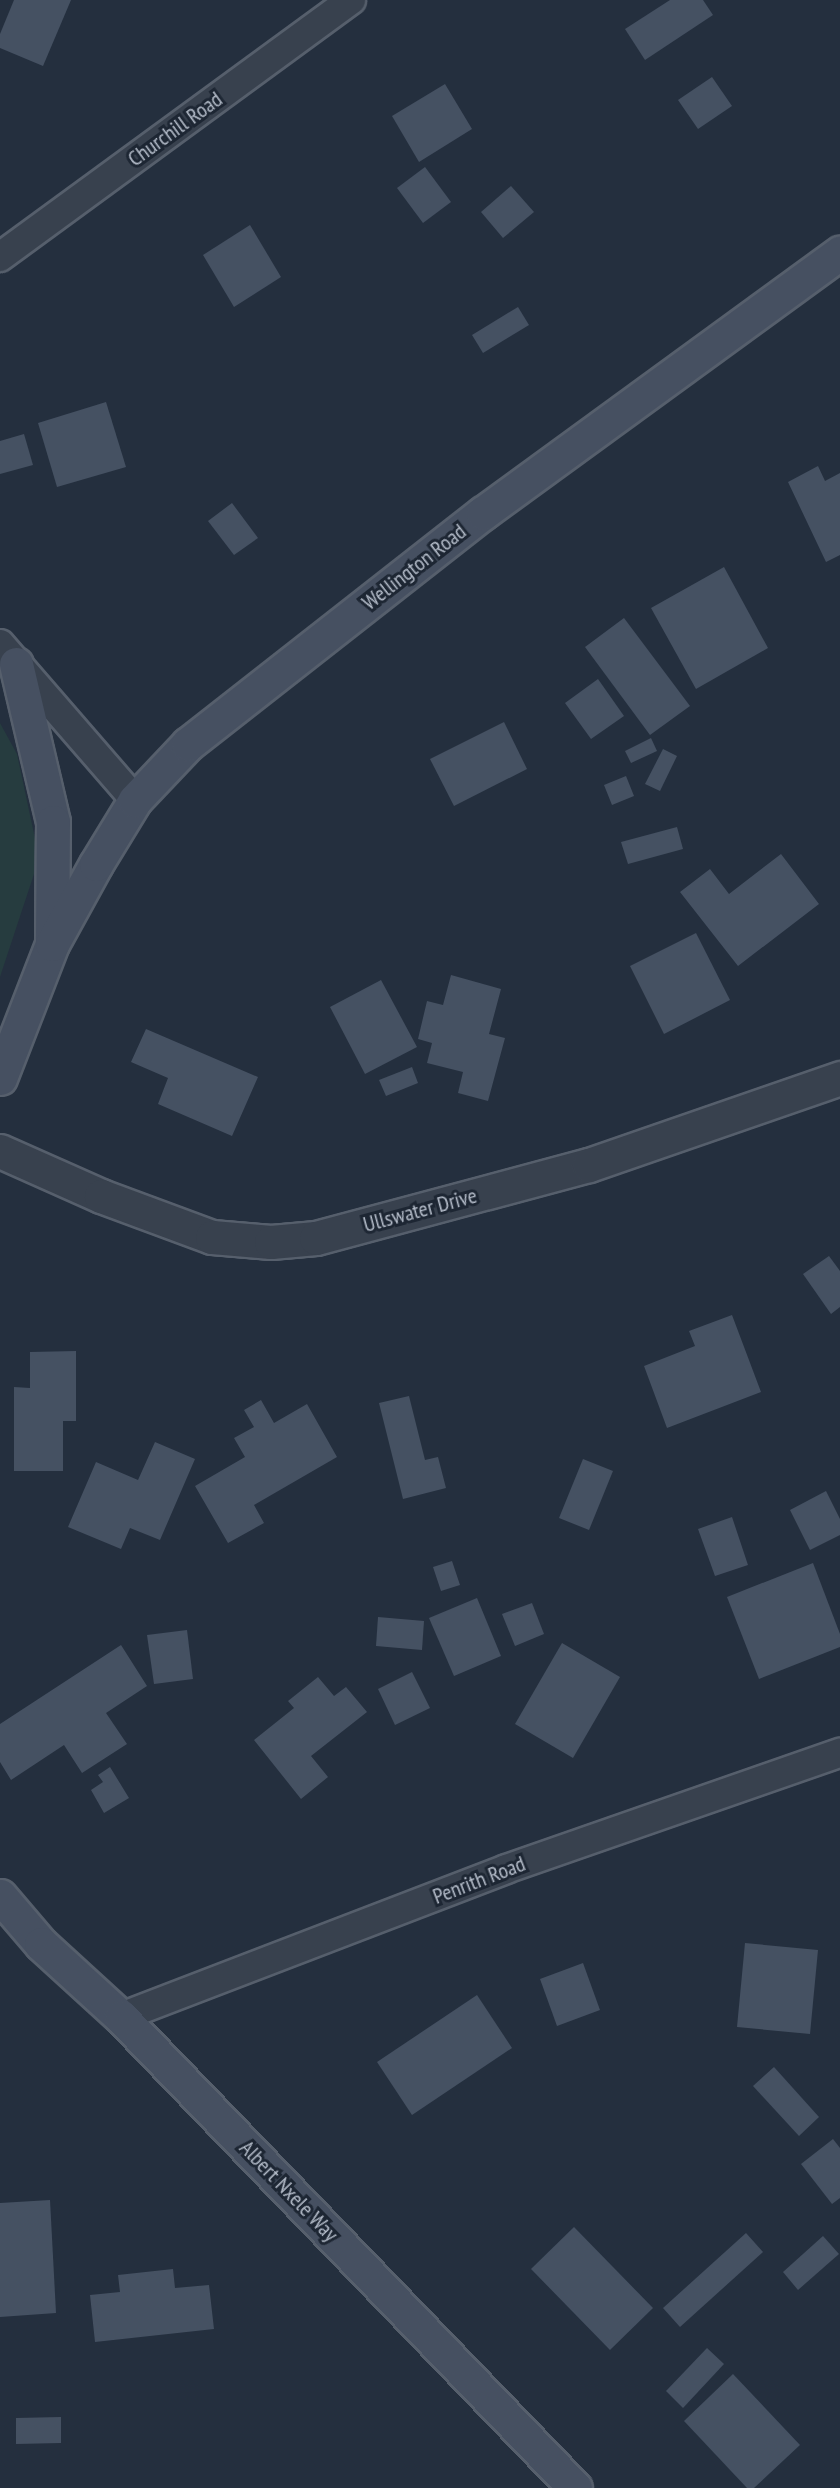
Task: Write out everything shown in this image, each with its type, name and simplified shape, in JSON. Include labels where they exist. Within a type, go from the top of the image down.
[{"type":"main road","name":"Wellington Road","points":[[52,944],[135,800],[188,744],[483,513],[840,253]]},
{"type":"main road","points":[[0,1078],[52,944],[53,822],[8,654]]},
{"type":"main road","name":"Albert Nxele Way","points":[[0,1896],[40,1944],[121,2017],[575,2488]]},
{"type":"street","name":"Churchill Road","points":[[0,257],[351,0]]},
{"type":"street","points":[[8,654],[135,800]]},
{"type":"street","name":"Ullswater Drive","points":[[0,1151],[101,1196],[212,1237],[271,1242],[316,1238],[589,1164],[840,1078]]},
{"type":"street","name":"Penrith Road","points":[[121,2017],[506,1869],[840,1753]]},
{"type":"green space","points":[[0,723],[17,754],[36,843],[34,874],[0,977]]},
{"type":"building","points":[[14,0],[71,0],[43,66],[0,48],[0,34]]},
{"type":"building","points":[[670,0],[703,0],[713,15],[645,60],[625,29]]},
{"type":"building","points":[[712,77],[732,106],[698,129],[678,100]]},
{"type":"building","points":[[445,84],[472,129],[419,162],[392,116]]},
{"type":"building","points":[[425,167],[451,202],[423,223],[397,188]]},
{"type":"building","points":[[511,186],[534,212],[503,238],[481,212]]},
{"type":"building","points":[[250,225],[281,277],[234,307],[203,255]]},
{"type":"building","points":[[518,307],[529,325],[483,353],[472,335]]},
{"type":"building","points":[[106,402],[126,467],[57,487],[38,423]]},
{"type":"building","points":[[24,434],[33,465],[0,474],[0,441]]},
{"type":"building","points":[[818,466],[825,481],[840,473],[840,555],[826,562],[788,482]]},
{"type":"building","points":[[232,503],[258,538],[234,555],[208,521]]},
{"type":"building","points":[[724,567],[768,648],[696,689],[651,608]]},
{"type":"building","points":[[624,618],[690,706],[650,735],[585,647]]},
{"type":"building","points":[[598,679],[624,716],[591,739],[565,703]]},
{"type":"building","points":[[504,722],[527,769],[454,806],[430,759]]},
{"type":"building","points":[[651,738],[657,751],[631,763],[625,751]]},
{"type":"building","points":[[663,749],[677,756],[660,791],[645,784]]},
{"type":"building","points":[[626,776],[634,796],[612,805],[604,785]]},
{"type":"building","points":[[677,827],[683,849],[628,864],[621,842]]},
{"type":"building","points":[[781,854],[819,904],[738,966],[680,892],[710,869],[729,894]]},
{"type":"building","points":[[696,933],[730,1000],[664,1034],[630,966]]},
{"type":"building","points":[[451,975],[501,989],[489,1034],[505,1038],[488,1101],[458,1093],[463,1072],[427,1063],[432,1043],[418,1039],[427,1001],[443,1005]]},
{"type":"building","points":[[381,980],[417,1047],[365,1074],[330,1007]]},
{"type":"building","points":[[146,1029],[258,1077],[232,1136],[158,1104],[168,1078],[131,1062]]},
{"type":"building","points":[[412,1067],[418,1083],[386,1096],[379,1080]]},
{"type":"building","points":[[829,1256],[840,1271],[840,1307],[831,1314],[803,1274]]},
{"type":"building","points":[[732,1315],[761,1392],[667,1428],[644,1366],[695,1346],[689,1331]]},
{"type":"building","points":[[76,1351],[76,1421],[63,1421],[63,1471],[14,1471],[14,1387],[30,1388],[30,1352]]},
{"type":"building","points":[[409,1396],[425,1460],[438,1457],[446,1488],[403,1499],[379,1403]]},
{"type":"building","points":[[261,1400],[274,1423],[307,1404],[337,1457],[254,1505],[264,1523],[228,1543],[195,1486],[245,1457],[234,1438],[254,1427],[244,1410]]},
{"type":"building","points":[[155,1442],[195,1459],[160,1540],[130,1528],[121,1549],[68,1527],[96,1462],[138,1480]]},
{"type":"building","points":[[583,1459],[613,1471],[589,1530],[559,1518]]},
{"type":"building","points":[[826,1491],[840,1519],[840,1535],[810,1550],[790,1510]]},
{"type":"building","points":[[732,1517],[748,1565],[715,1576],[698,1529]]},
{"type":"building","points":[[452,1561],[460,1585],[441,1591],[433,1567]]},
{"type":"building","points":[[813,1563],[840,1634],[840,1647],[759,1679],[727,1597]]},
{"type":"building","points":[[477,1598],[501,1656],[454,1676],[429,1618]]},
{"type":"building","points":[[532,1603],[544,1634],[515,1646],[502,1614]]},
{"type":"building","points":[[378,1617],[424,1621],[422,1650],[376,1646]]},
{"type":"building","points":[[187,1630],[193,1679],[154,1684],[147,1635]]},
{"type":"building","points":[[562,1643],[620,1677],[573,1758],[515,1724]]},
{"type":"building","points":[[121,1645],[147,1686],[106,1713],[127,1744],[82,1773],[64,1745],[11,1780],[0,1762],[0,1724]]},
{"type":"building","points":[[412,1672],[430,1708],[395,1725],[378,1689]]},
{"type":"building","points":[[318,1677],[334,1696],[346,1687],[367,1712],[311,1756],[328,1777],[301,1799],[254,1740],[294,1708],[288,1701]]},
{"type":"building","points":[[110,1767],[129,1798],[104,1813],[91,1790],[103,1782],[98,1775]]},
{"type":"building","points":[[745,1943],[818,1950],[810,2034],[737,2027]]},
{"type":"building","points":[[583,1963],[600,2010],[557,2026],[540,1979]]},
{"type":"building","points":[[477,1995],[512,2048],[412,2115],[377,2062]]},
{"type":"building","points":[[774,2067],[819,2117],[799,2136],[753,2086]]},
{"type":"building","points":[[833,2139],[840,2148],[840,2198],[832,2204],[801,2164]]},
{"type":"building","points":[[50,2200],[56,2313],[0,2317],[0,2203]]},
{"type":"building","points":[[574,2227],[653,2308],[610,2350],[531,2269]]},
{"type":"building","points":[[746,2233],[763,2252],[680,2327],[663,2308]]},
{"type":"building","points":[[823,2236],[839,2254],[798,2290],[783,2272]]},
{"type":"building","points":[[173,2269],[175,2288],[209,2285],[214,2329],[95,2342],[90,2295],[120,2292],[118,2275]]},
{"type":"building","points":[[707,2348],[724,2364],[683,2408],[666,2391]]},
{"type":"building","points":[[733,2374],[800,2445],[754,2488],[747,2488],[684,2421]]},
{"type":"building","points":[[61,2417],[61,2443],[16,2444],[16,2418]]}]
